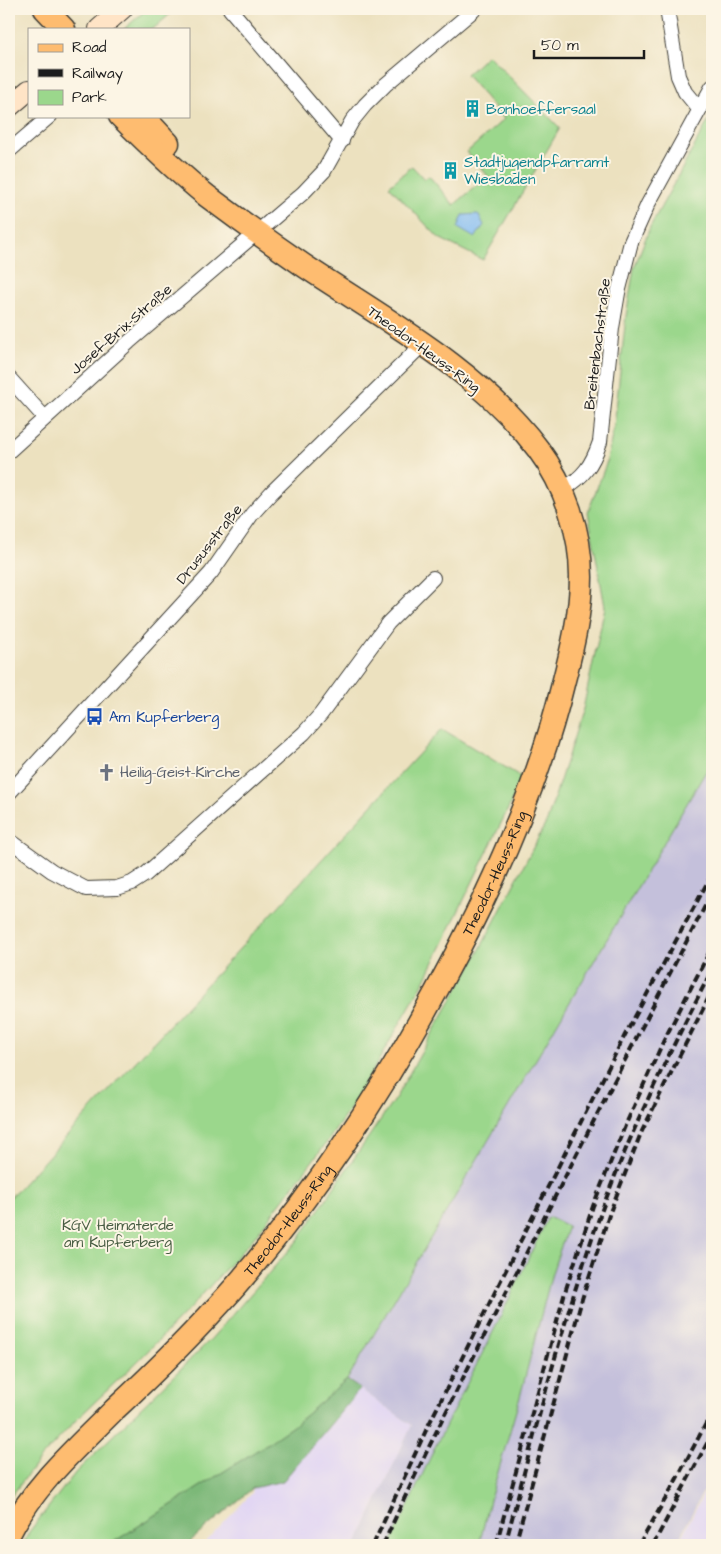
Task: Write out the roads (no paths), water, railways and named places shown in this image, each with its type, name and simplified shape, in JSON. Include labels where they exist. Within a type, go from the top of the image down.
[{"type":"main road","points":[[30,9],[42,28]]},
{"type":"main road","points":[[44,9],[63,28]]},
{"type":"main road","points":[[100,28],[122,9]]},
{"type":"main road","points":[[9,107],[28,91]]},
{"type":"main road","name":"Theodor-Heuss-Ring","points":[[9,1534],[24,1508],[47,1477],[190,1335],[269,1247],[364,1113],[396,1062],[429,1006],[471,924],[524,810],[543,757],[559,701],[573,643],[581,579],[577,538],[562,490],[542,454],[513,420],[476,384],[423,344],[257,233],[205,194],[158,153],[122,118]]},
{"type":"main road","name":"Theodor-Heuss-Ring","points":[[145,118],[238,218]]},
{"type":"street","points":[[230,9],[342,141]]},
{"type":"street","name":"Josef-Brix-Straße","points":[[9,451],[130,342],[314,182],[342,141],[352,121],[365,105],[385,85],[475,9]]},
{"type":"street","points":[[667,9],[678,76],[685,92],[699,108]]},
{"type":"street","name":"Breitenbachstraße","points":[[562,490],[575,483],[585,472],[594,460],[600,442],[612,328],[618,293],[631,242],[648,204],[712,87]]},
{"type":"street","points":[[9,150],[48,118]]},
{"type":"street","name":"Drususstraße","points":[[9,793],[211,573],[252,514],[271,493],[423,344]]},
{"type":"street","points":[[9,378],[45,418]]},
{"type":"street","points":[[9,840],[52,871],[86,889],[117,888],[132,883],[146,874],[304,734],[388,623],[433,578]]},
{"type":"water","points":[[478,214],[484,225],[475,238],[458,228],[463,215]]},
{"type":"railway","points":[[373,1545],[428,1426],[527,1228],[625,1035],[712,874]]},
{"type":"railway","points":[[383,1545],[477,1351],[712,893]]},
{"type":"railway","points":[[496,1545],[565,1292],[593,1206],[625,1126],[663,1042],[712,947]]},
{"type":"railway","points":[[505,1545],[562,1332],[603,1207],[627,1146],[654,1087],[712,970]]},
{"type":"railway","points":[[515,1545],[582,1299],[610,1212],[641,1133],[712,991]]},
{"type":"railway","points":[[639,1545],[712,1412]]},
{"type":"railway","points":[[653,1545],[712,1434]]},
{"type":"place","name":"Bonhoeffersaal","points":[[472,109]]},
{"type":"place","name":"Stadtjugendpfarramt Wiesbaden","points":[[450,171]]},
{"type":"place","name":"Am Kupferberg","points":[[95,717]]},
{"type":"place","name":"Heilig-Geist-Kirche","points":[[106,772]]},
{"type":"park label","name":"KGV Heimaterde am Kupferberg","points":[[118,1234]]}]
